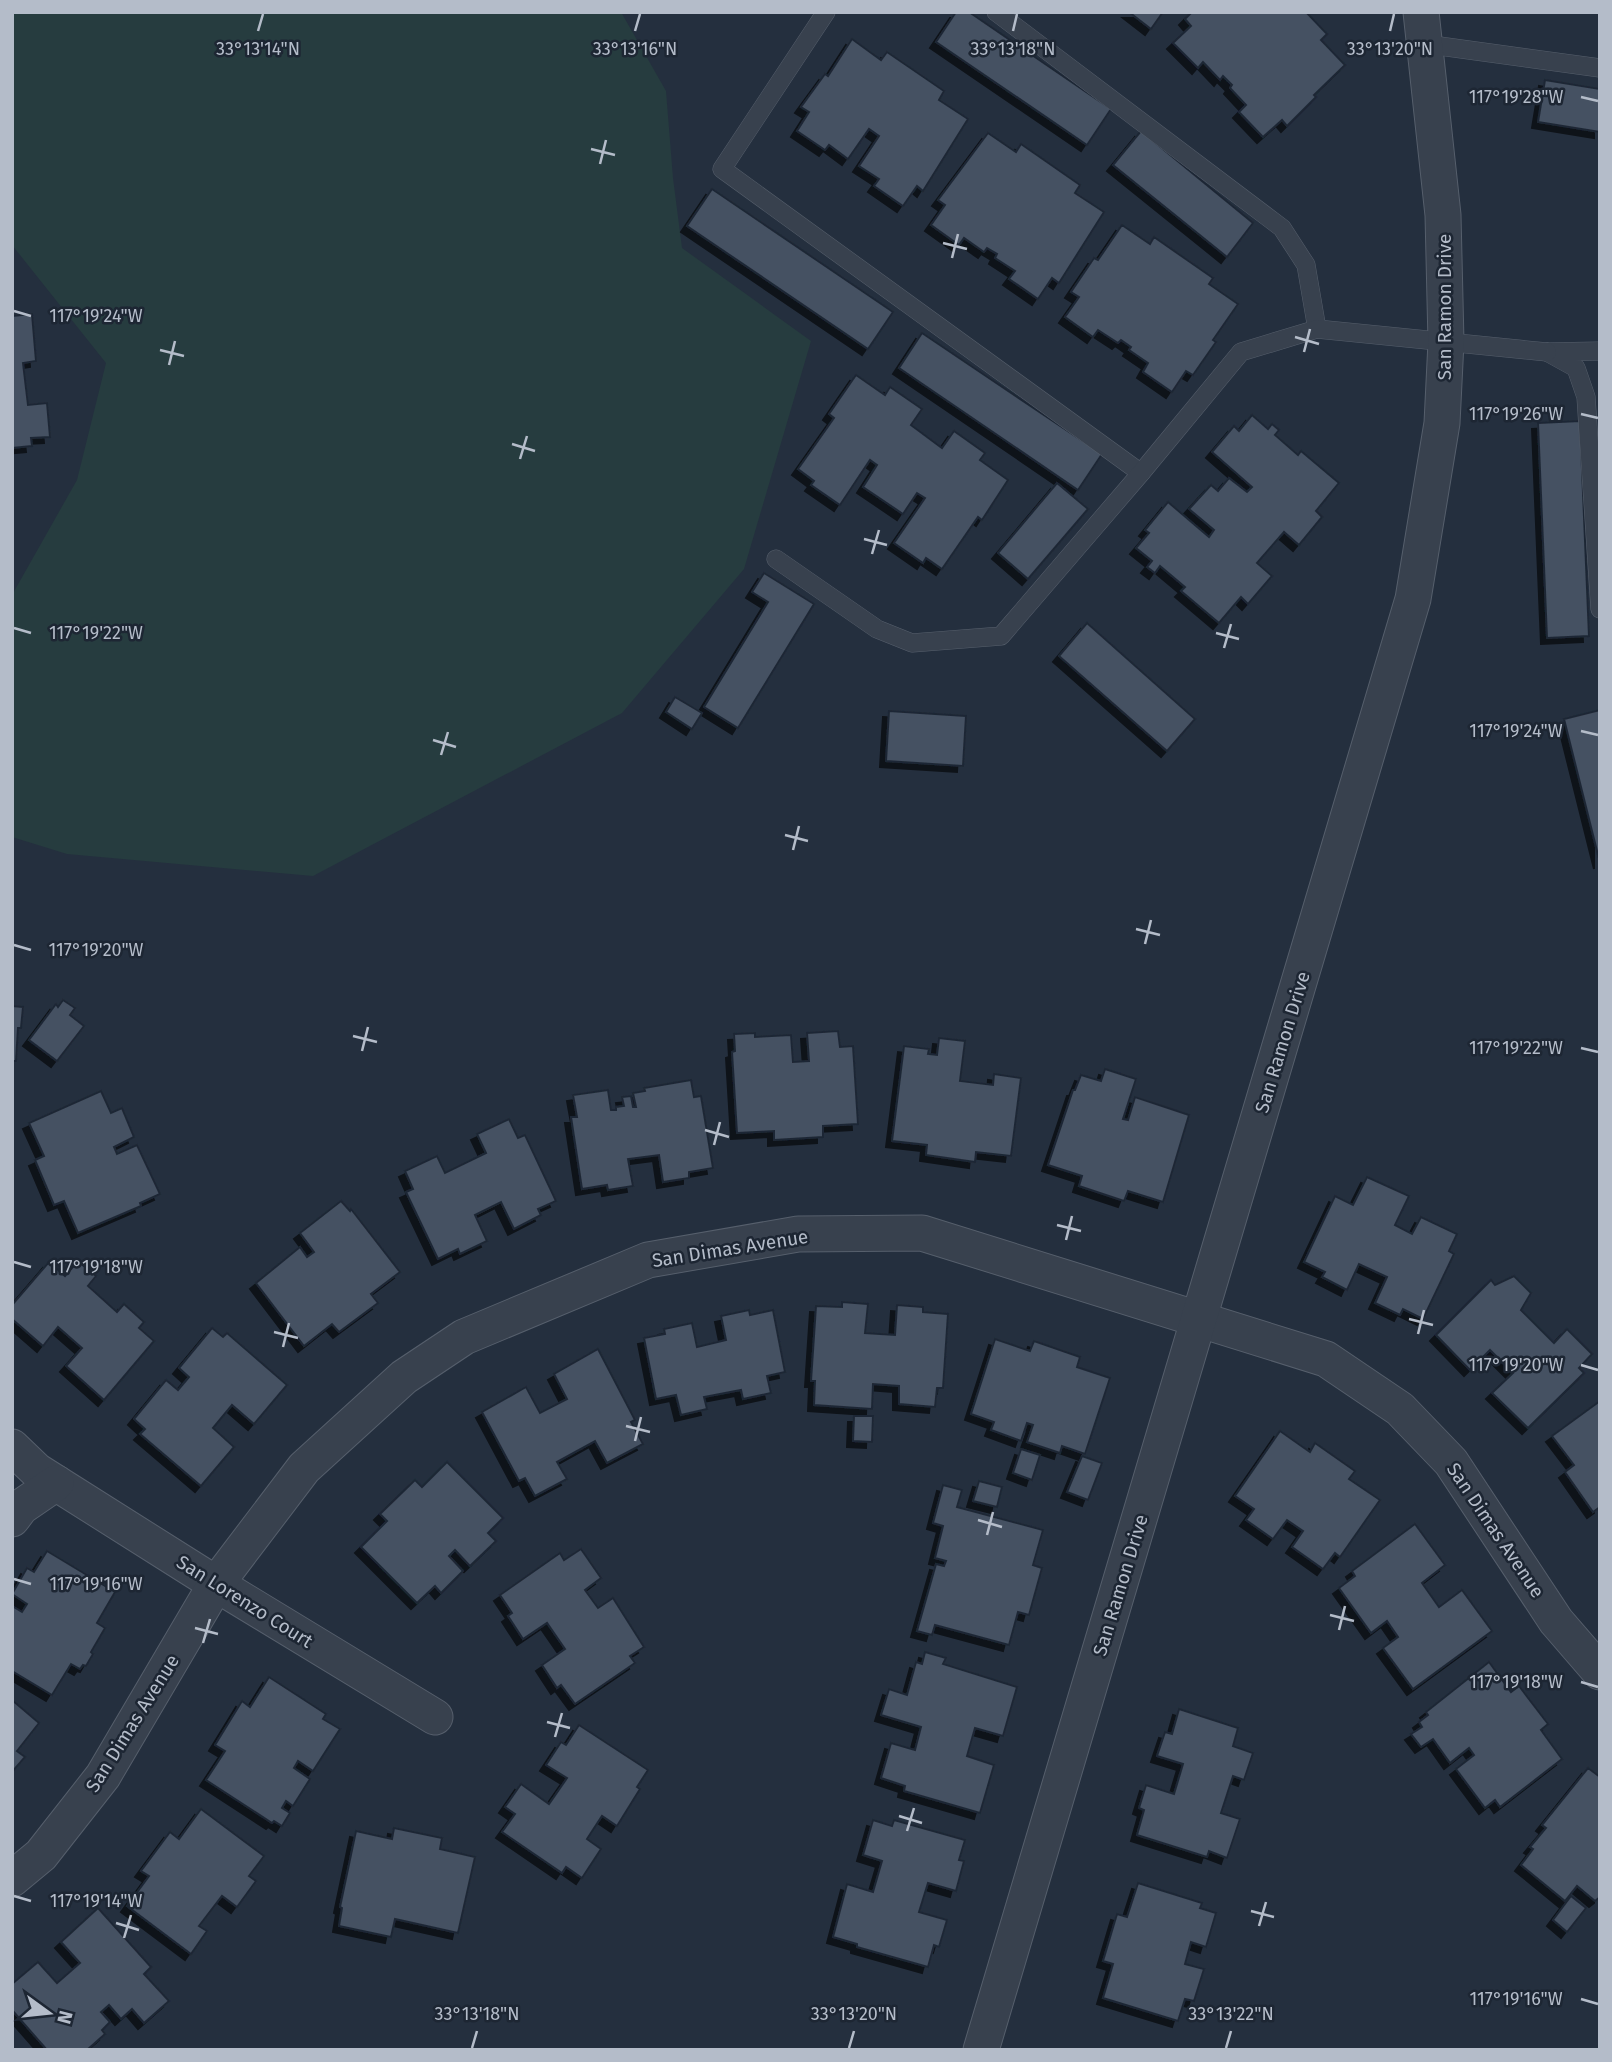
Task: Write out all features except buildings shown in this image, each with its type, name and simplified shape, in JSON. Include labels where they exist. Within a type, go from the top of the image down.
[{"type":"street","name":"San Ramon Drive","points":[[981,2050],[1413,599],[1442,423],[1446,342],[1443,215],[1423,28]]},
{"type":"street","name":"San Dimas Avenue","points":[[12,1879],[41,1855],[103,1776],[216,1584],[304,1468],[404,1377],[464,1337],[648,1260],[797,1234],[922,1233],[1326,1359],[1401,1409],[1451,1462],[1556,1621],[1600,1672]]},
{"type":"street","name":"San Lorenzo Court","points":[[12,1447],[37,1471],[435,1717]]},
{"type":"street","points":[[12,1519],[21,1507],[56,1483]]},
{"type":"lane","points":[[826,12],[722,169],[1141,473]]},
{"type":"lane","points":[[996,12],[1282,228],[1306,265],[1317,329]]},
{"type":"lane","points":[[1423,28],[1600,68]]},
{"type":"lane","points":[[776,559],[877,629],[912,643],[1001,636],[1241,352],[1317,329],[1547,352],[1600,351]]},
{"type":"lane","points":[[1547,352],[1576,368],[1586,397],[1600,609]]},
{"type":"green space","points":[[12,12],[621,12],[666,91],[682,248],[811,341],[744,569],[622,713],[313,876],[67,854],[12,837],[12,595],[77,480],[106,363],[12,245]]}]
